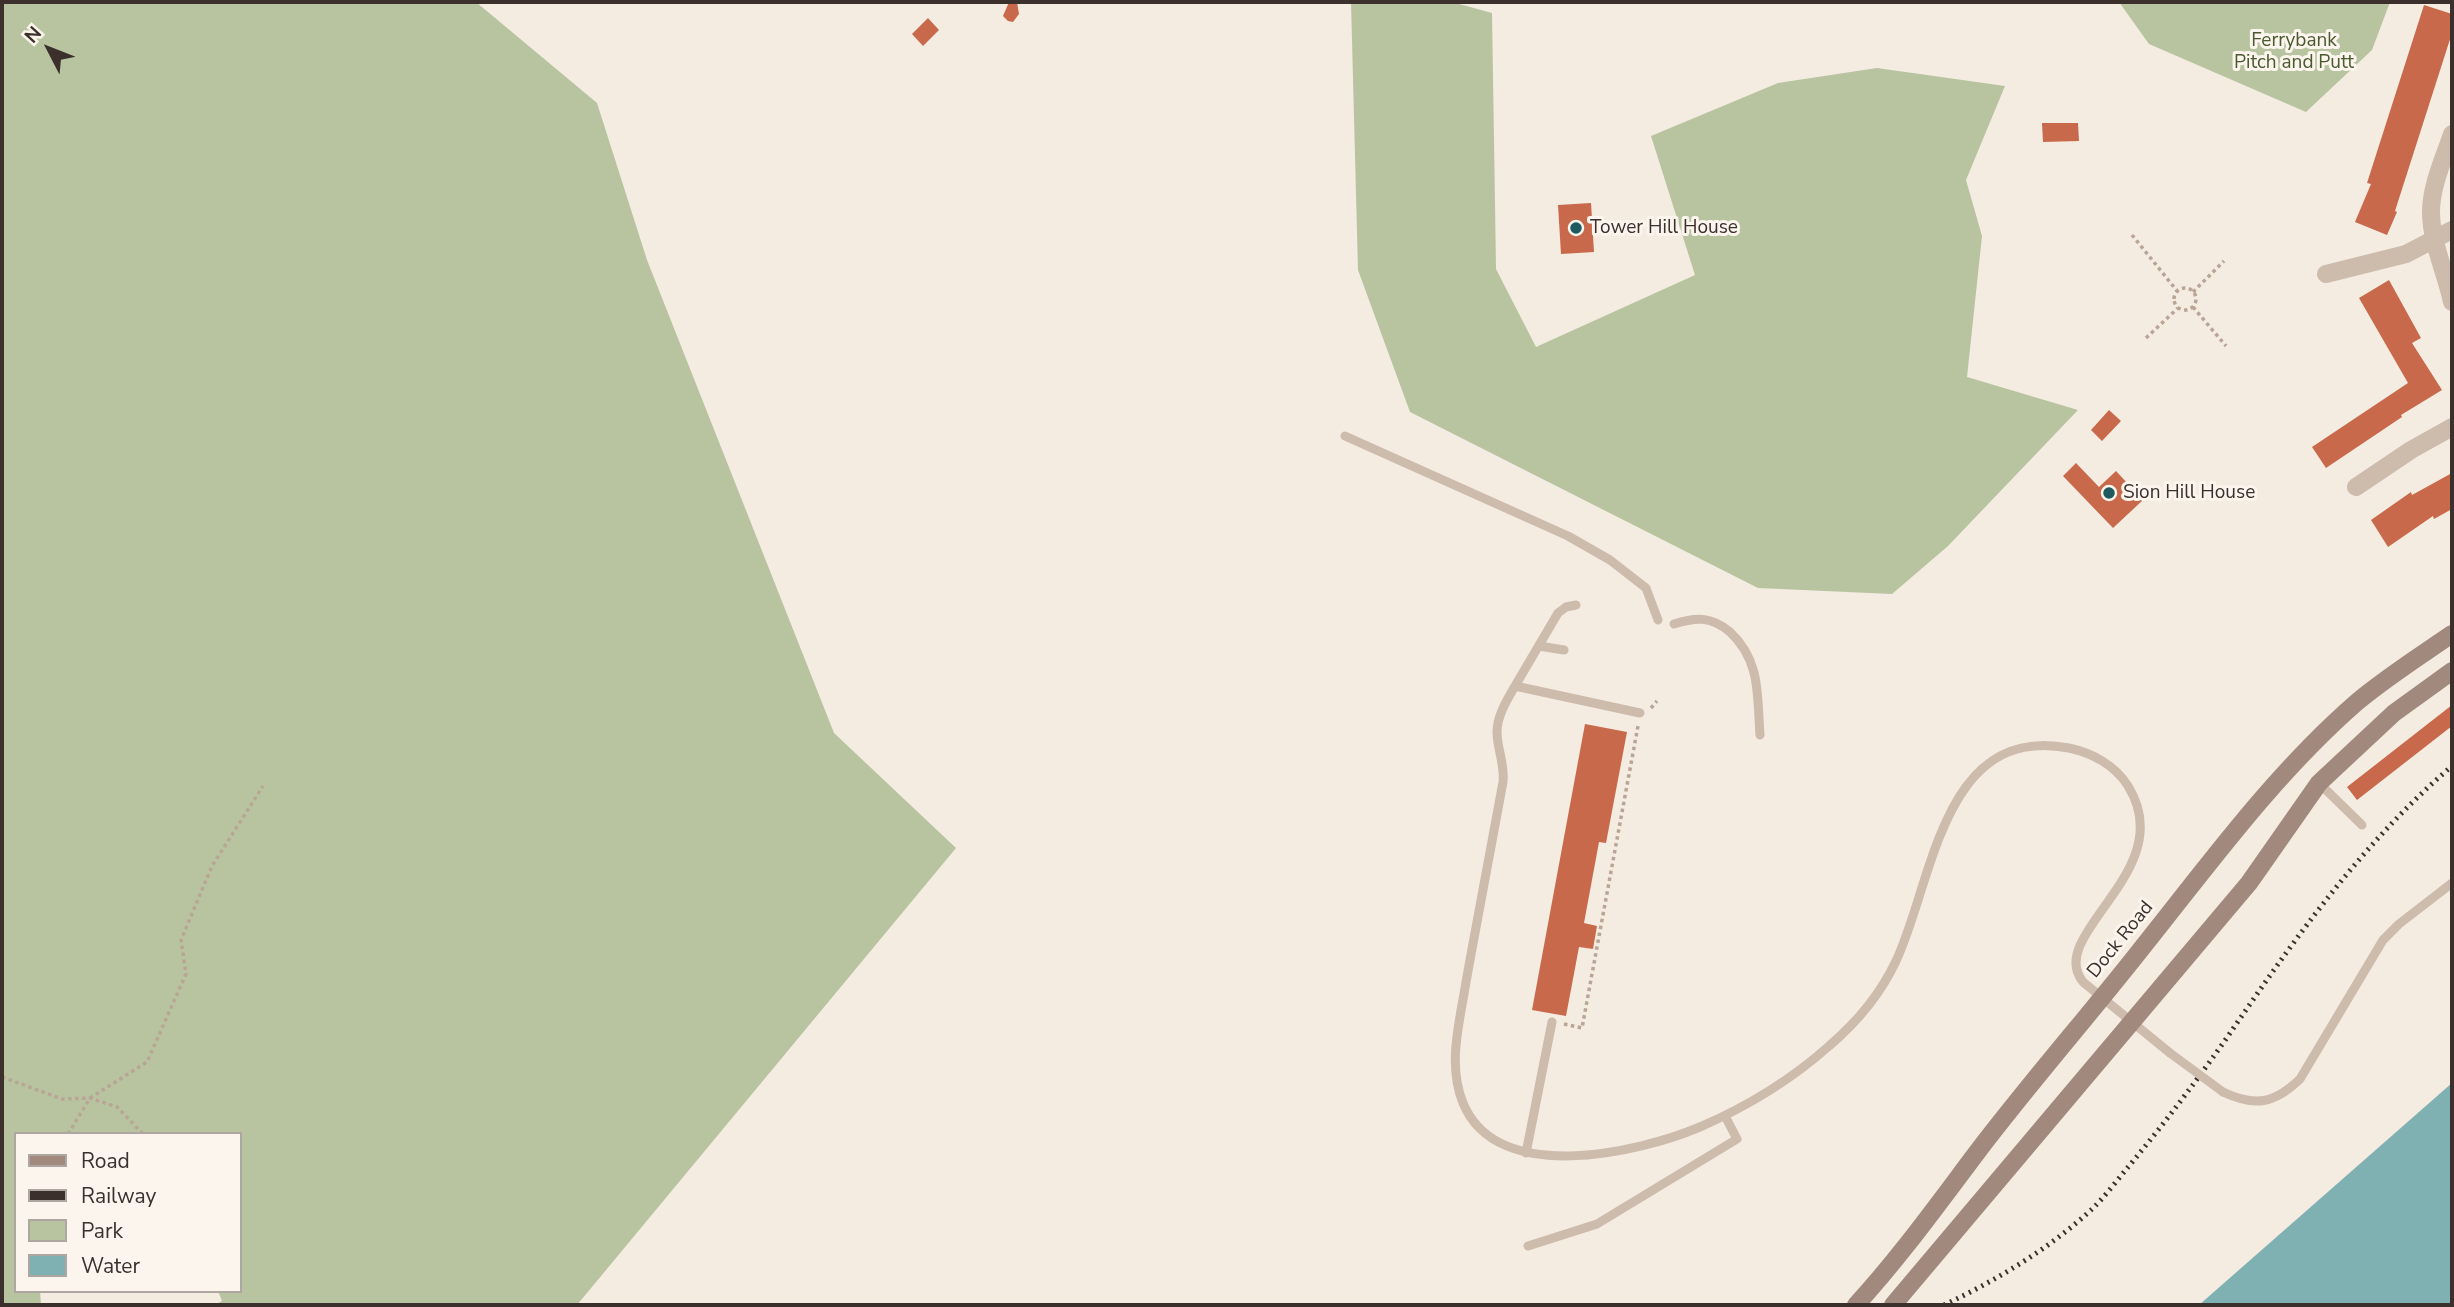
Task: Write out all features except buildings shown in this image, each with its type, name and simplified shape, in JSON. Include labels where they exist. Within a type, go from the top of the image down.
[{"type":"main road","name":"Dock Road","points":[[1856,1305],[1929,1217],[1995,1129],[2297,759],[2358,702],[2452,634]]},
{"type":"main road","points":[[1893,1305],[2249,883],[2319,783],[2394,713],[2452,671]]},
{"type":"street","points":[[2452,134],[2432,204],[2435,240],[2452,302]]},
{"type":"street","points":[[2326,274],[2394,258],[2452,230]]},
{"type":"street","points":[[2356,487],[2411,450],[2452,427]]},
{"type":"lane","points":[[1345,436],[1568,536],[1610,560],[1646,588],[1658,621]]},
{"type":"lane","points":[[1576,605],[1566,607],[1558,613],[1515,686],[1497,726],[1504,765],[1503,782],[1457,1040],[1455,1068],[1462,1100],[1476,1124],[1498,1141],[1526,1153],[1568,1155],[1619,1150],[1671,1138],[1725,1116],[1810,1062],[1861,1013],[1896,960],[1937,841],[1960,795],[1994,760],[2020,748],[2061,747],[2087,753],[2115,771],[2130,788],[2134,799],[2140,841],[2127,874],[2086,932],[2076,959],[2078,975],[2170,1053],[2223,1091],[2251,1102],[2272,1099],[2288,1091],[2300,1080],[2383,940],[2399,924],[2452,883]]},
{"type":"lane","points":[[1674,624],[1698,618],[1712,620],[1724,627],[1746,649],[1756,677],[1760,735]]},
{"type":"lane","points":[[1539,646],[1563,650]]},
{"type":"lane","points":[[1515,686],[1640,713]]},
{"type":"lane","points":[[2319,783],[2362,825]]},
{"type":"lane","points":[[1526,1153],[1552,1022]]},
{"type":"lane","points":[[1528,1246],[1597,1224],[1737,1139],[1725,1116]]},
{"type":"path","points":[[2132,235],[2178,292]]},
{"type":"path","points":[[2193,292],[2224,261]]},
{"type":"path","points":[[2184,288],[2193,292],[2196,298],[2193,307],[2185,310],[2178,308],[2174,301],[2178,292],[2184,288]]},
{"type":"path","points":[[2193,307],[2227,346]]},
{"type":"path","points":[[2146,338],[2178,308]]},
{"type":"path","points":[[1552,1022],[1581,1028],[1640,713]]},
{"type":"path","points":[[69,1132],[90,1098],[147,1062],[186,974],[181,940],[212,866],[263,786]]},
{"type":"path","points":[[2,1077],[62,1099],[90,1098],[117,1107],[141,1132]]},
{"type":"green space","points":[[2,2],[476,2],[597,103],[647,260],[834,733],[956,848],[577,1305],[215,1305],[222,1301],[219,1293],[242,1293],[242,1132],[14,1132],[14,1293],[40,1293],[41,1305],[2,1305]]},
{"type":"green space","points":[[1351,2],[1452,2],[1492,13],[1496,269],[1536,347],[1695,275],[1651,136],[1778,83],[1877,68],[2005,86],[1966,180],[1982,236],[1967,377],[2078,410],[1948,546],[1892,594],[1758,588],[1410,412],[1358,270]]},
{"type":"green space","name":"Ferrybank Pitch and Putt","points":[[2119,2],[2390,2],[2372,50],[2306,112],[2149,44]]},
{"type":"water","points":[[2452,1083],[2452,1305],[2199,1305]]},
{"type":"railway","points":[[1944,1305],[2021,1263],[2057,1238],[2096,1205],[2191,1088],[2330,895],[2388,828],[2452,766]]},
{"type":"place","name":"Tower Hill House","points":[[1576,228]]},
{"type":"place","name":"Sion Hill House","points":[[2109,493]]}]
